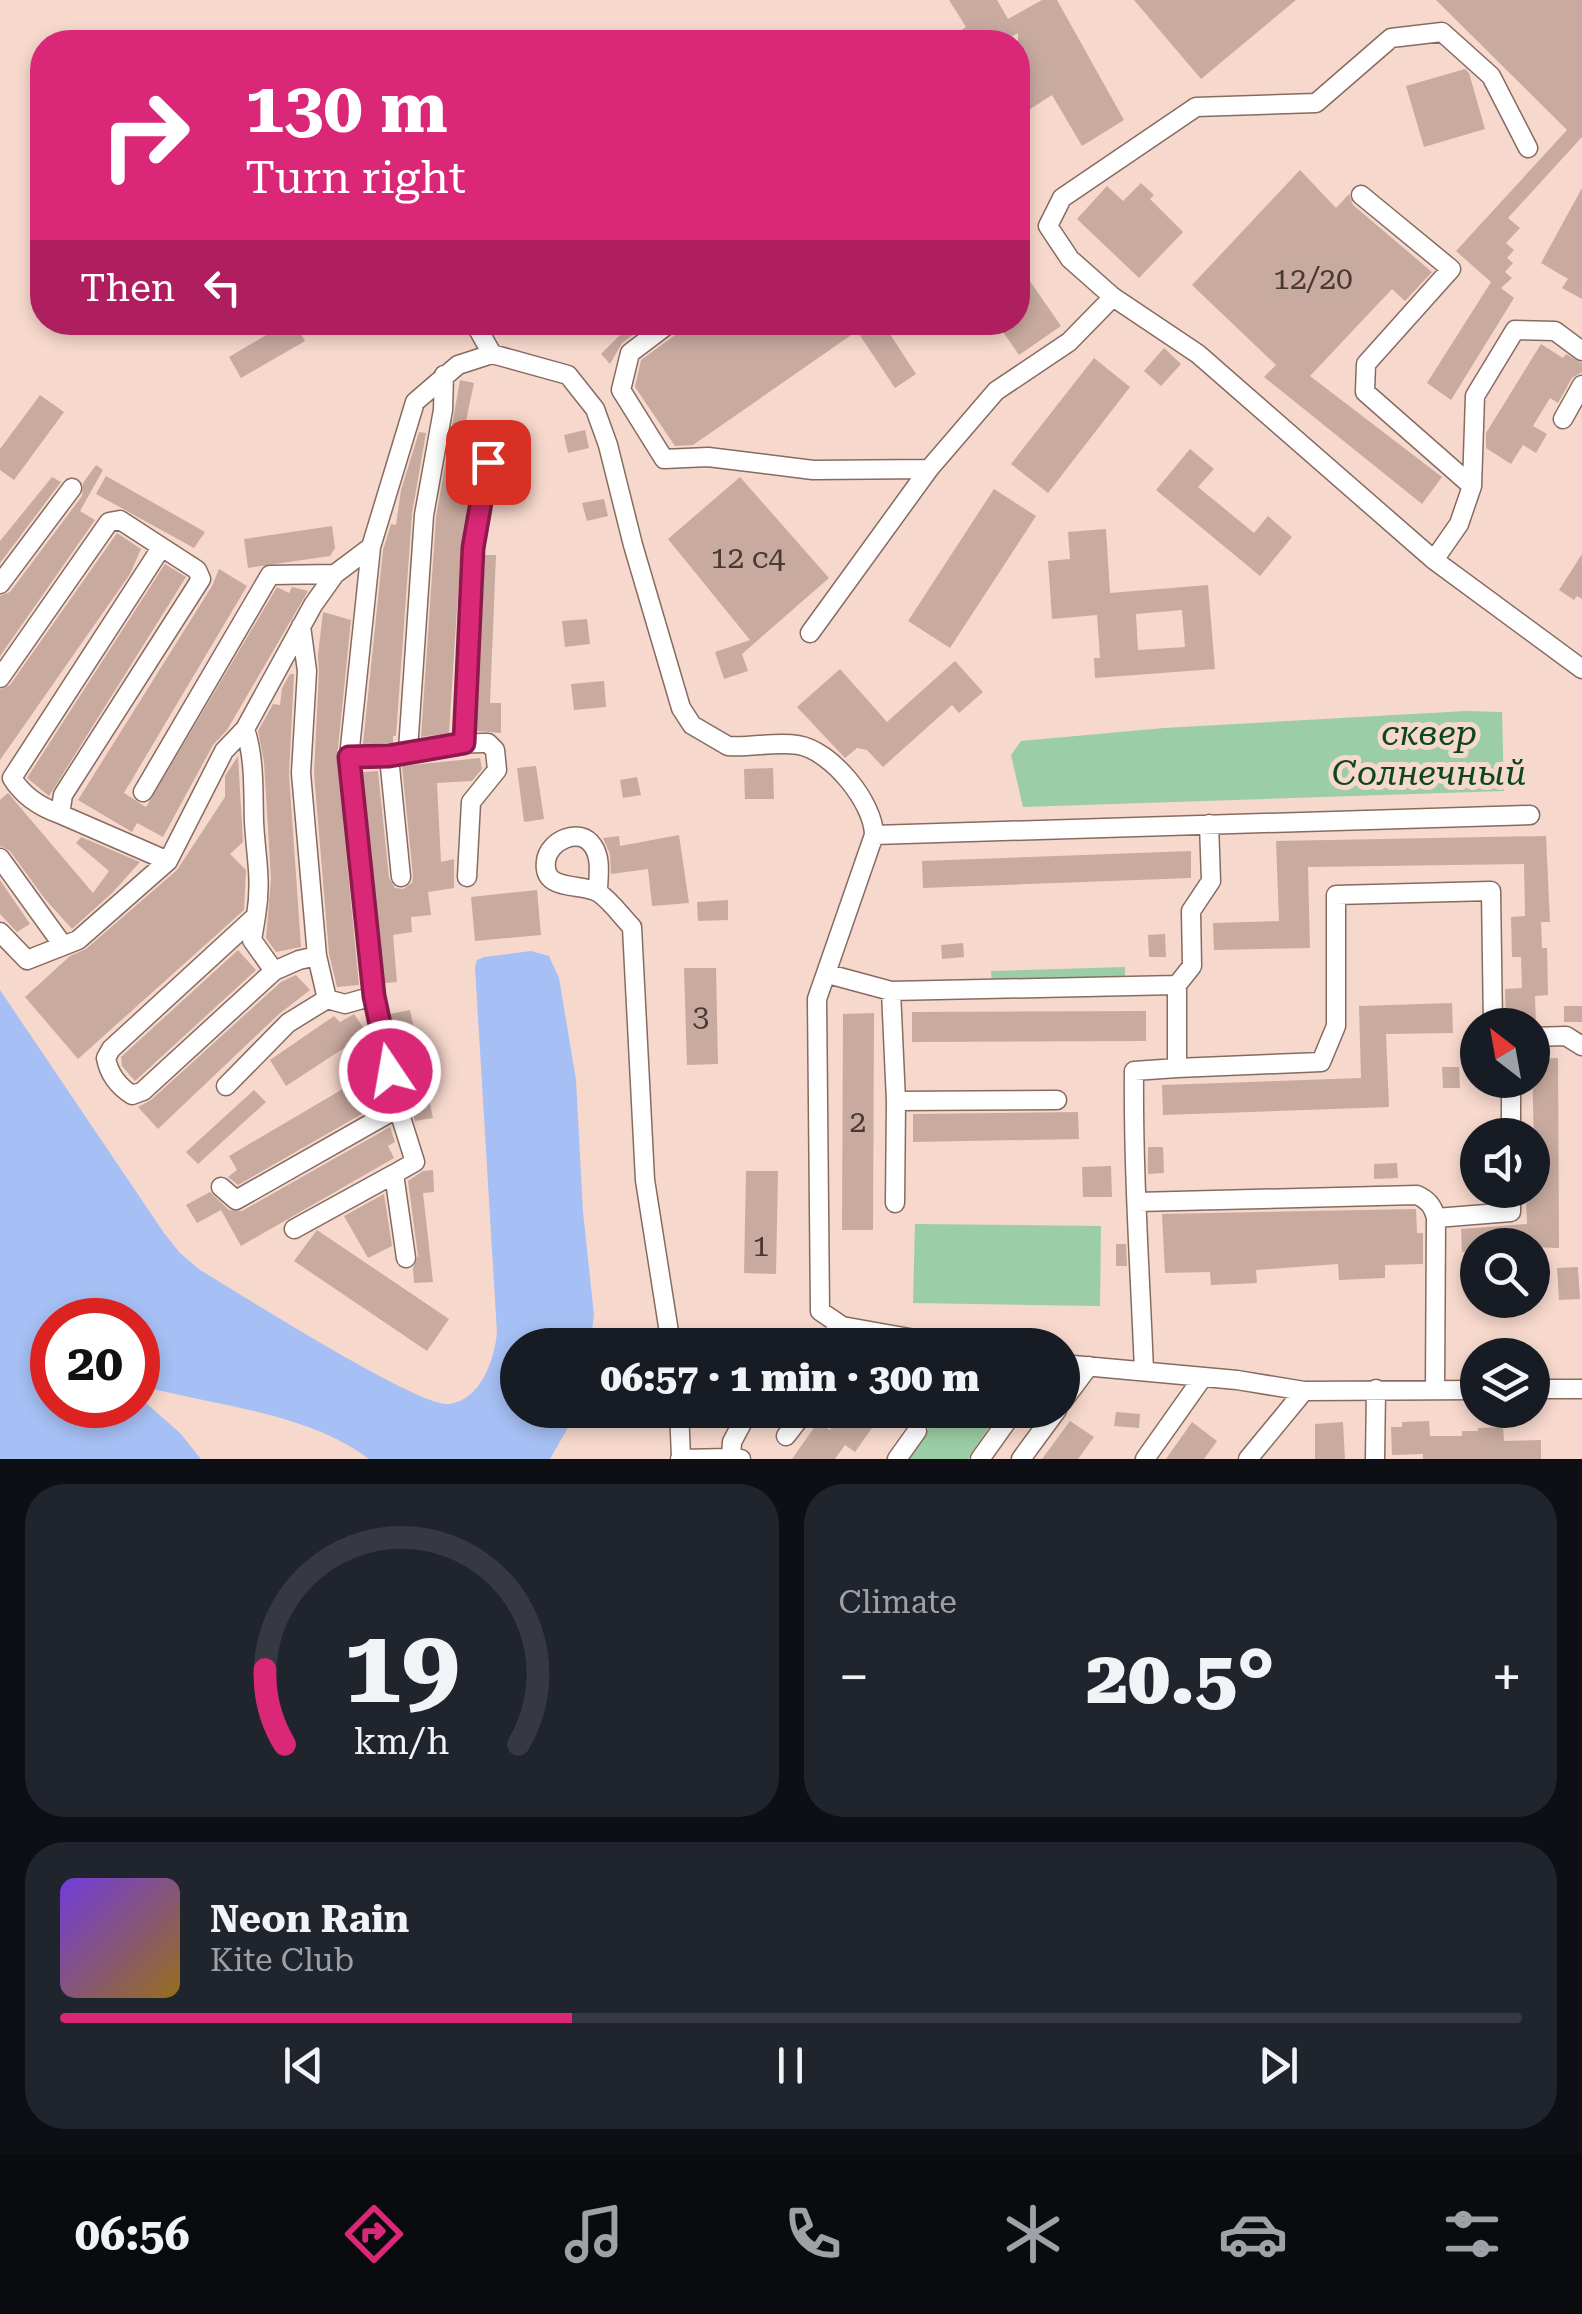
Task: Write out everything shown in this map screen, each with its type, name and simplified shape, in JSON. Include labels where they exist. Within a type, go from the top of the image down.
[{"type":"street","points":[[1528,148],[1490,76],[1442,32],[1392,38],[1316,103],[1196,107],[1062,198],[1048,226],[1070,259],[1114,297],[1198,354],[1434,560],[1582,670]]},
{"type":"street","points":[[1361,195],[1451,269],[1366,364],[1365,392],[1472,486]]},
{"type":"street","points":[[810,632],[929,469],[996,391],[1069,342],[1114,297]]},
{"type":"street","points":[[1434,560],[1458,524],[1472,486],[1475,396],[1515,330],[1555,330],[1582,351]]},
{"type":"street","points":[[481,335],[492,354]]},
{"type":"street","points":[[654,335],[630,353],[621,390],[664,459],[708,457],[814,470],[929,469]]},
{"type":"street","points":[[294,1229],[416,1162],[398,1108],[374,996],[349,757],[371,547],[415,402],[458,365],[492,354],[568,376],[595,409],[685,718],[719,744],[810,748],[862,796],[874,819],[874,834],[817,998],[817,1277],[820,1311],[845,1328]]},
{"type":"street","points":[[408,750],[424,515],[444,375]]},
{"type":"street","points":[[1564,420],[1582,385]]},
{"type":"street","points":[[464,743],[473,548],[488,462]]},
{"type":"street","points":[[0,584],[72,488]]},
{"type":"street","points":[[0,678],[109,522],[120,520],[197,570],[201,579],[63,796],[60,814]]},
{"type":"street","points":[[0,932],[27,960],[78,940],[168,861],[224,751],[245,729],[301,626],[335,574],[371,547]]},
{"type":"street","points":[[161,548],[12,778],[19,790],[44,808],[168,861]]},
{"type":"street","points":[[143,792],[270,574],[335,574]]},
{"type":"street","points":[[301,626],[306,670],[302,773],[317,956],[327,1000]]},
{"type":"street","points":[[245,729],[251,748],[261,884],[252,940],[274,972]]},
{"type":"street","points":[[349,757],[389,756],[464,743],[488,743],[495,750],[497,770],[471,802],[467,877]]},
{"type":"street","points":[[389,756],[401,877]]},
{"type":"street","points":[[874,834],[1530,816]]},
{"type":"street","points":[[1177,1068],[1177,985],[1192,966],[1191,911],[1211,881],[1209,824]]},
{"type":"street","points":[[0,858],[62,944]]},
{"type":"street","points":[[1144,1371],[1133,1171],[1134,1071],[1321,1062],[1336,1026],[1336,895],[1492,891],[1493,1008]]},
{"type":"street","points":[[598,892],[632,927],[645,1180],[669,1328]]},
{"type":"street","points":[[256,916],[111,1049],[106,1058],[108,1069],[120,1087],[132,1094],[143,1091],[274,972],[317,956]]},
{"type":"street","points":[[828,974],[891,991],[1177,985]]},
{"type":"street","points":[[891,991],[895,1203]]},
{"type":"street","points":[[226,1086],[288,1023],[327,1000],[345,1004],[374,996]]},
{"type":"street","points":[[1550,1036],[1566,1036],[1582,1046]]},
{"type":"street","points":[[896,1100],[1058,1100]]},
{"type":"street","points":[[221,1187],[236,1200],[398,1108]]},
{"type":"street","points":[[394,1174],[406,1258]]},
{"type":"street","points":[[1137,1202],[1417,1195],[1434,1208],[1436,1218],[1436,1390]]},
{"type":"street","points":[[1436,1218],[1511,1212],[1511,1208]]},
{"type":"street","points":[[1080,1365],[1304,1391],[1460,1390]]},
{"type":"street","points":[[1080,1378],[1089,1366]]},
{"type":"street","points":[[1146,1459],[1203,1377]]},
{"type":"street","points":[[1375,1459],[1376,1389]]},
{"type":"street","points":[[1550,1390],[1582,1389]]},
{"type":"street","points":[[1248,1459],[1304,1391]]},
{"type":"street","points":[[680,1428],[680,1458],[741,1459]]},
{"type":"street","points":[[731,1458],[732,1442],[739,1428]]},
{"type":"street","points":[[786,1436],[792,1428]]},
{"type":"street","points":[[980,1459],[1002,1428]]},
{"type":"street","points":[[1021,1459],[1044,1428]]},
{"type":"street","points":[[897,1459],[917,1430]]},
{"type":"green space","name":"сквер Солнечный","points":[[1502,712],[1504,791],[1023,807],[1011,755],[1021,741],[1164,728]]},
{"type":"green space","points":[[1125,967],[1125,979],[992,983],[991,971]]},
{"type":"green space","points":[[915,1224],[1101,1226],[1100,1306],[913,1303]]},
{"type":"green space","points":[[929,1428],[988,1428],[968,1459],[908,1459]]},
{"type":"water","points":[[531,951],[549,956],[559,978],[576,1080],[592,1328],[500,1328],[500,1428],[568,1428],[550,1459],[369,1459],[345,1443],[291,1421],[160,1390],[160,1298],[30,1298],[30,1428],[160,1428],[160,1415],[201,1459],[0,1459],[0,990],[180,1253],[200,1270],[366,1369],[402,1388],[449,1404],[470,1395],[484,1377],[497,1333],[475,967],[477,960]]},
{"type":"building","points":[[949,0],[997,0],[1008,19],[1042,0],[1057,0],[1124,120],[1082,146],[1052,95],[1030,109],[1030,30],[961,30],[966,27]]},
{"type":"building","points":[[1134,0],[1296,0],[1201,79]]},
{"type":"building","points":[[1436,0],[1582,0],[1582,137],[1508,218],[1520,228],[1506,243],[1514,250],[1507,258],[1513,263],[1505,272],[1512,278],[1501,288],[1514,298],[1451,400],[1427,383],[1491,282],[1456,251],[1567,130]]},
{"type":"building","points":[[1465,69],[1485,129],[1424,147],[1406,86]]},
{"type":"building","points":[[1300,170],[1336,208],[1349,194],[1353,205],[1432,272],[1405,301],[1392,289],[1310,376],[1442,477],[1422,504],[1264,377],[1276,365],[1192,285]]},
{"type":"building","points":[[1141,183],[1154,195],[1150,199],[1183,232],[1139,278],[1077,219],[1107,186],[1123,201]]},
{"type":"building","points":[[1582,188],[1582,299],[1562,288],[1568,279],[1541,263]]},
{"type":"building","points":[[1030,281],[1061,326],[1019,355],[1005,335],[1030,335]]},
{"type":"building","points":[[266,335],[302,335],[305,341],[241,378],[229,357]]},
{"type":"building","points":[[620,335],[633,335],[622,343],[610,364],[601,354]]},
{"type":"building","points":[[675,335],[851,335],[693,445],[675,446],[635,387],[641,360]]},
{"type":"building","points":[[860,335],[890,335],[916,374],[895,388]]},
{"type":"building","points":[[1541,344],[1563,358],[1566,354],[1582,363],[1582,372],[1572,378],[1558,403],[1550,398],[1533,426],[1547,434],[1536,453],[1523,445],[1511,464],[1486,448],[1486,433]]},
{"type":"building","points":[[1164,348],[1181,364],[1161,386],[1144,371]]},
{"type":"building","points":[[1094,358],[1130,387],[1048,493],[1011,464]]},
{"type":"building","points":[[460,380],[474,383],[459,454],[476,457],[461,547],[449,733],[421,737],[436,517]]},
{"type":"building","points":[[40,395],[64,412],[14,480],[0,470],[0,449]]},
{"type":"building","points":[[585,430],[589,448],[568,453],[564,435]]},
{"type":"building","points":[[419,432],[426,433],[412,514],[396,736],[393,743],[363,744],[383,550],[391,524],[396,525],[401,490]]},
{"type":"building","points":[[1190,449],[1214,469],[1198,487],[1254,533],[1268,516],[1292,537],[1260,576],[1156,490]]},
{"type":"building","points":[[96,465],[103,470],[80,511],[95,520],[0,656],[0,596],[10,592],[82,496],[83,483]]},
{"type":"building","points":[[106,476],[205,532],[194,548],[96,494]]},
{"type":"building","points":[[52,477],[61,482],[0,563],[0,541]]},
{"type":"building","points":[[740,477],[829,578],[742,654],[748,671],[724,679],[715,652],[750,640],[668,539]]},
{"type":"building","points":[[994,489],[1036,516],[950,648],[908,621]]},
{"type":"building","points":[[604,499],[608,516],[587,521],[582,503]]},
{"type":"building","points":[[332,526],[335,548],[330,556],[248,568],[244,539]]},
{"type":"building","points":[[1106,529],[1110,593],[1208,585],[1215,669],[1095,678],[1094,658],[1100,658],[1097,615],[1052,619],[1048,561],[1070,559],[1068,532]],"holes":[[[1182,610],[1185,647],[1138,650],[1136,614]]]},
{"type":"building","points":[[117,533],[141,549],[130,574],[0,760],[0,690],[10,685]]},
{"type":"building","points":[[1582,554],[1582,599],[1577,596],[1574,600],[1559,590]]},
{"type":"building","points":[[485,555],[496,555],[490,703],[501,703],[501,733],[476,731]]},
{"type":"building","points":[[165,564],[186,577],[49,796],[27,778]]},
{"type":"building","points":[[219,569],[247,586],[124,793],[146,807],[277,587],[289,593],[292,587],[308,591],[227,730],[213,745],[163,837],[137,823],[132,832],[78,800]]},
{"type":"building","points":[[323,612],[351,620],[337,758],[359,985],[337,987],[329,954],[314,773]]},
{"type":"building","points":[[587,619],[590,644],[565,647],[562,621]]},
{"type":"building","points":[[955,661],[983,692],[959,713],[952,705],[883,767],[867,750],[857,748],[845,758],[797,707],[840,669],[887,722]]},
{"type":"building","points":[[290,674],[294,674],[289,774],[301,947],[276,952],[266,938],[271,879],[264,762],[258,731],[273,704],[280,705],[282,688]]},
{"type":"building","points":[[604,681],[606,707],[574,710],[571,684]]},
{"type":"building","points":[[238,756],[243,842],[230,854],[246,870],[244,910],[78,1059],[25,997],[177,870],[225,797],[225,776]]},
{"type":"building","points":[[480,758],[482,769],[472,781],[437,783],[441,862],[454,859],[454,888],[428,892],[431,915],[411,917],[412,932],[393,935],[397,982],[384,983],[363,772],[378,771],[389,878],[395,888],[403,889],[412,883],[413,876],[402,766]]},
{"type":"building","points":[[536,766],[544,819],[524,822],[517,768]]},
{"type":"building","points":[[773,768],[774,799],[745,799],[744,769]]},
{"type":"building","points":[[637,777],[641,795],[623,798],[620,780]]},
{"type":"building","points":[[8,793],[93,893],[109,871],[76,843],[81,837],[140,862],[72,929],[10,851],[0,846],[0,800]]},
{"type":"building","points":[[679,835],[689,903],[652,906],[648,869],[611,874],[610,854],[603,838],[619,836],[620,846]]},
{"type":"building","points":[[1546,836],[1550,922],[1541,922],[1542,948],[1547,948],[1548,995],[1535,996],[1535,1008],[1506,1008],[1505,989],[1522,988],[1521,957],[1512,957],[1511,917],[1525,916],[1524,864],[1308,867],[1310,948],[1214,950],[1213,923],[1279,921],[1276,841]]},
{"type":"building","points":[[1191,851],[1191,878],[923,888],[922,861]]},
{"type":"building","points":[[0,880],[30,924],[17,932],[0,914]]},
{"type":"building","points":[[537,890],[541,935],[475,941],[471,897]]},
{"type":"building","points":[[728,900],[728,920],[698,921],[697,902]]},
{"type":"building","points":[[1165,934],[1166,957],[1149,957],[1148,935]]},
{"type":"building","points":[[963,943],[964,957],[942,959],[941,945]]},
{"type":"building","points":[[238,950],[256,970],[135,1081],[122,1066],[121,1057]]},
{"type":"building","points":[[684,968],[716,968],[718,1064],[687,1065]]},
{"type":"building","points":[[296,975],[310,990],[279,1014],[158,1129],[138,1107],[151,1100],[281,982]]},
{"type":"building","points":[[1452,1003],[1453,1033],[1386,1034],[1389,1107],[1163,1115],[1162,1085],[1361,1078],[1359,1006]]},
{"type":"building","points":[[1564,1006],[1582,1006],[1582,1022],[1564,1022]]},
{"type":"building","points":[[410,1010],[433,1118],[415,1121],[390,1014]]},
{"type":"building","points":[[1146,1011],[1146,1041],[912,1042],[912,1012]]},
{"type":"building","points":[[874,1013],[873,1230],[842,1230],[843,1014]]},
{"type":"building","points":[[354,1014],[367,1033],[286,1086],[270,1060],[334,1016],[340,1022]]},
{"type":"building","points":[[1550,1058],[1558,1058],[1559,1248],[1550,1248],[1550,1228],[1474,1228],[1527,1224],[1526,1208],[1550,1208],[1550,1118],[1533,1118],[1533,1098],[1550,1098]]},
{"type":"building","points":[[1442,1067],[1459,1067],[1460,1088],[1443,1088]]},
{"type":"building","points":[[358,1080],[374,1107],[238,1185],[228,1177],[237,1170],[229,1156]]},
{"type":"building","points":[[254,1090],[266,1102],[198,1164],[186,1152]]},
{"type":"building","points":[[1078,1112],[1079,1139],[913,1142],[913,1114]]},
{"type":"building","points":[[390,1127],[395,1142],[388,1146],[394,1158],[241,1246],[221,1210],[197,1223],[186,1205],[210,1192],[229,1210],[242,1211]]},
{"type":"building","points":[[1148,1147],[1163,1147],[1164,1173],[1148,1174]]},
{"type":"building","points":[[1397,1163],[1398,1178],[1374,1179],[1374,1164]]},
{"type":"building","points":[[1111,1166],[1112,1197],[1083,1197],[1082,1167]]},
{"type":"building","points":[[433,1170],[434,1192],[423,1193],[433,1282],[414,1283],[413,1268],[418,1256],[408,1181],[423,1171]]},
{"type":"building","points":[[746,1171],[778,1171],[776,1274],[744,1273]]},
{"type":"building","points":[[384,1194],[392,1246],[368,1258],[344,1216]]},
{"type":"building","points":[[1416,1209],[1417,1233],[1423,1233],[1423,1264],[1385,1265],[1385,1278],[1339,1280],[1338,1264],[1256,1270],[1257,1283],[1211,1285],[1210,1272],[1165,1273],[1162,1214]]},
{"type":"building","points":[[317,1230],[449,1319],[427,1351],[294,1261]]},
{"type":"building","points":[[1116,1244],[1126,1244],[1127,1266],[1116,1266]]},
{"type":"building","points":[[1578,1267],[1580,1299],[1559,1300],[1557,1268]]},
{"type":"building","points":[[1116,1412],[1140,1414],[1139,1428],[1114,1426]]},
{"type":"building","points":[[1429,1421],[1430,1436],[1462,1436],[1462,1431],[1503,1428],[1504,1441],[1541,1440],[1541,1459],[1423,1459],[1423,1454],[1392,1455],[1391,1427],[1402,1427],[1402,1422]]},
{"type":"building","points":[[1192,1422],[1217,1441],[1204,1459],[1166,1459]]},
{"type":"building","points":[[1343,1422],[1345,1459],[1315,1459],[1315,1424]]},
{"type":"building","points":[[814,1428],[872,1428],[855,1452],[845,1445],[835,1459],[792,1459]]},
{"type":"building","points":[[1065,1428],[1080,1428],[1094,1437],[1078,1459],[1042,1459]]},
{"type":"route","points":[[390,1071],[374,996],[349,757],[389,756],[464,743],[473,548],[488,462]]}]
